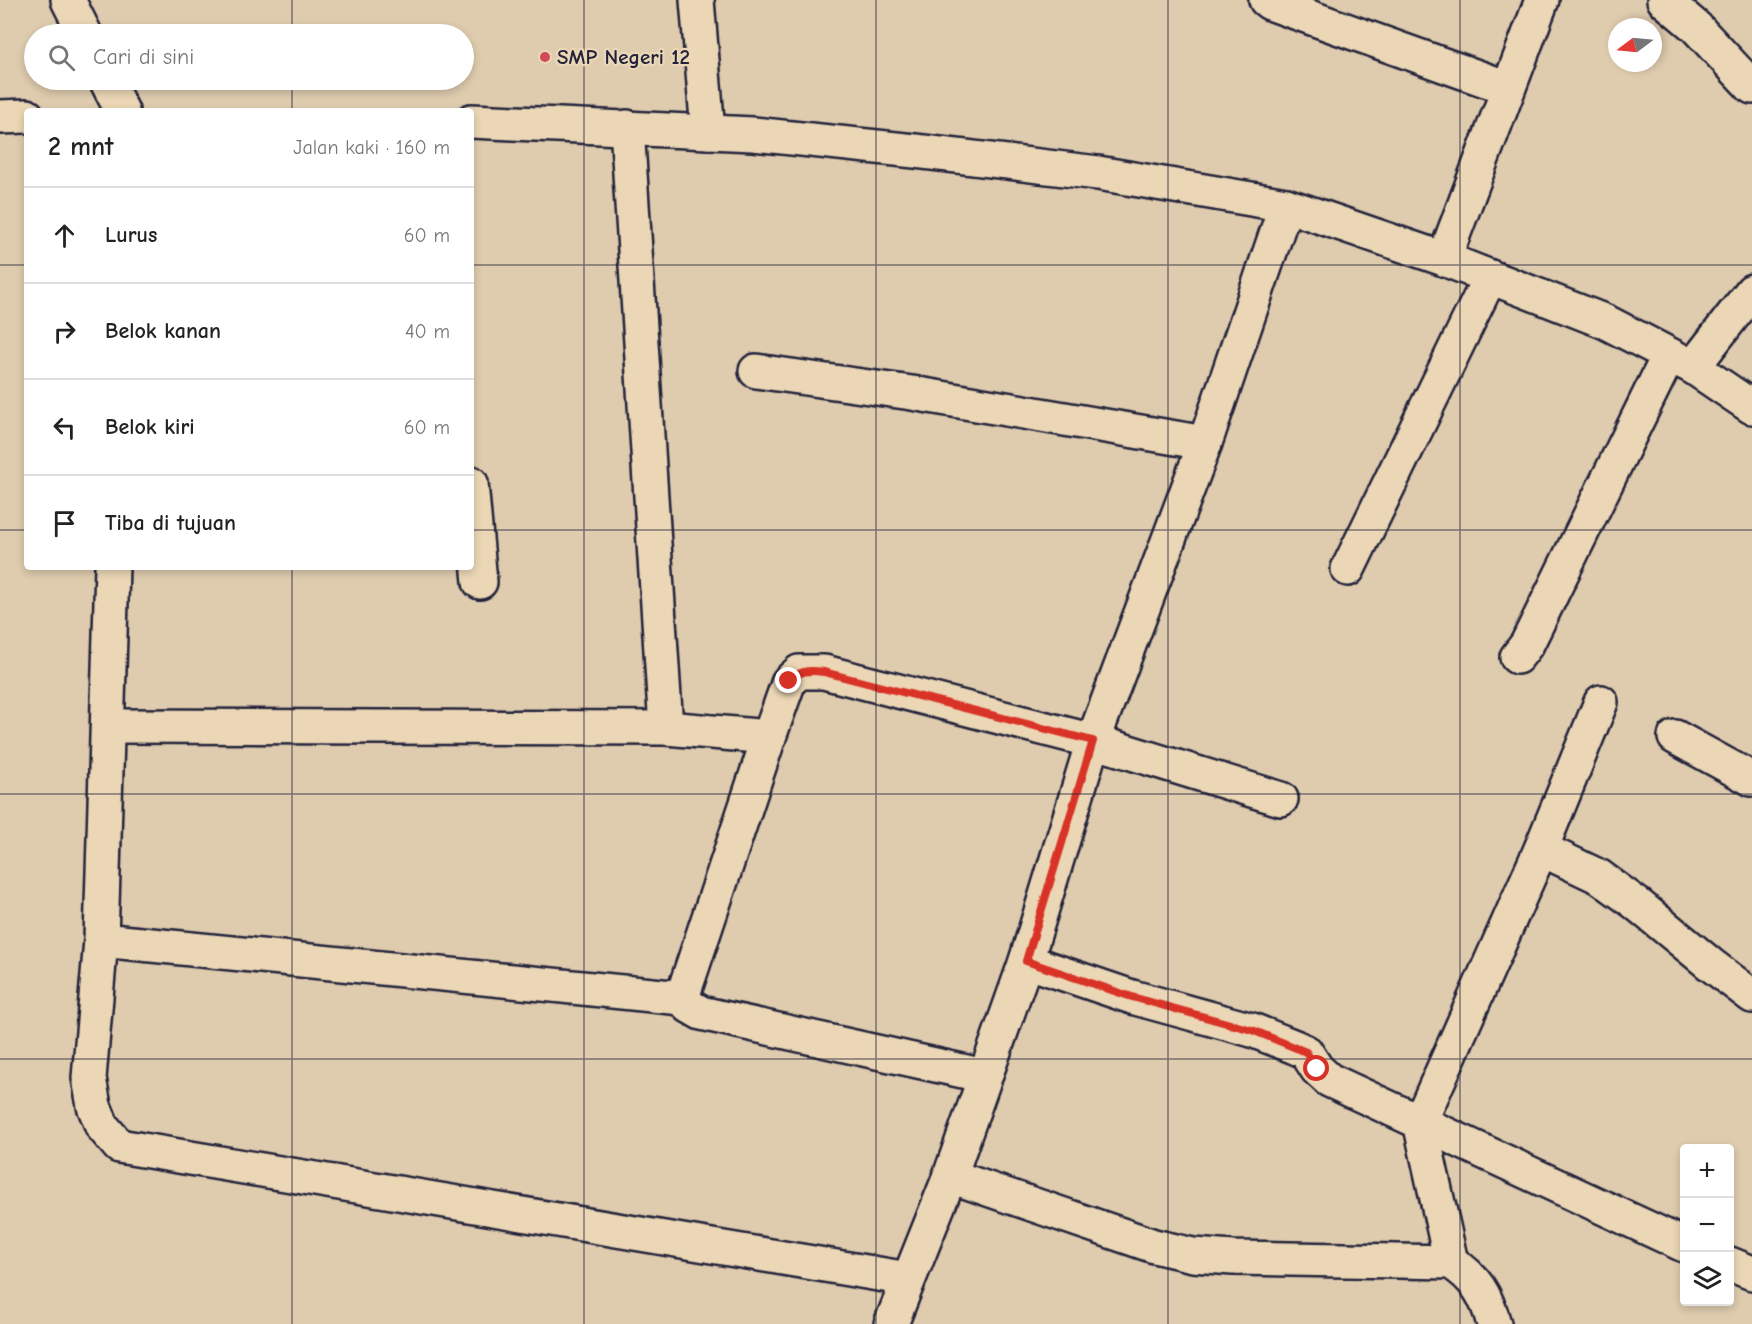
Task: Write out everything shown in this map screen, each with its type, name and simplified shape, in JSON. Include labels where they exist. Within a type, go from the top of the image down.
[{"type":"street","points":[[68,0],[80,24]]},
{"type":"street","points":[[697,0],[708,132]]},
{"type":"street","points":[[1266,0],[1508,88]]},
{"type":"street","points":[[1444,259],[1542,0]]},
{"type":"street","points":[[1664,0],[1696,27],[1752,87]]},
{"type":"street","points":[[111,90],[120,108]]},
{"type":"street","points":[[0,117],[24,116]]},
{"type":"street","points":[[474,121],[708,132],[915,151],[1098,173],[1286,205],[1444,259],[1606,322],[1681,361],[1752,407]]},
{"type":"street","points":[[627,127],[666,728]]},
{"type":"street","points":[[891,1324],[950,1176],[1026,961],[1093,741],[1205,443],[1286,205]]},
{"type":"street","points":[[1348,568],[1490,277]]},
{"type":"street","points":[[1517,657],[1681,361],[1752,291]]},
{"type":"street","points":[[756,371],[912,393],[1205,443]]},
{"type":"street","points":[[474,516],[480,582]]},
{"type":"street","points":[[112,570],[101,940],[90,1078],[94,1106],[102,1125],[119,1146],[908,1279]]},
{"type":"street","points":[[682,998],[769,736],[789,681],[799,672],[808,670],[824,672],[1093,741],[1281,799]]},
{"type":"street","points":[[1451,1262],[1420,1122],[1541,849],[1601,702]]},
{"type":"street","points":[[109,726],[666,728],[769,736]]},
{"type":"street","points":[[1675,737],[1752,779]]},
{"type":"street","points":[[1541,849],[1600,877],[1637,903],[1752,996]]},
{"type":"street","points":[[101,940],[682,998],[701,1013],[985,1076]]},
{"type":"street","points":[[1026,961],[1132,997],[1252,1030],[1295,1047],[1306,1052],[1317,1069],[1329,1080],[1680,1243]]},
{"type":"street","points":[[950,1176],[1143,1242],[1193,1255],[1233,1258],[1451,1262],[1469,1274],[1489,1304],[1494,1324]]},
{"type":"street","points":[[1734,1266],[1752,1274]]},
{"type":"place","name":"SMP Negeri 12","points":[[545,57]]},
{"type":"route","points":[[789,681],[799,672],[808,670],[824,672],[1093,741],[1026,961],[1132,997],[1252,1030],[1306,1052],[1317,1069]]}]
